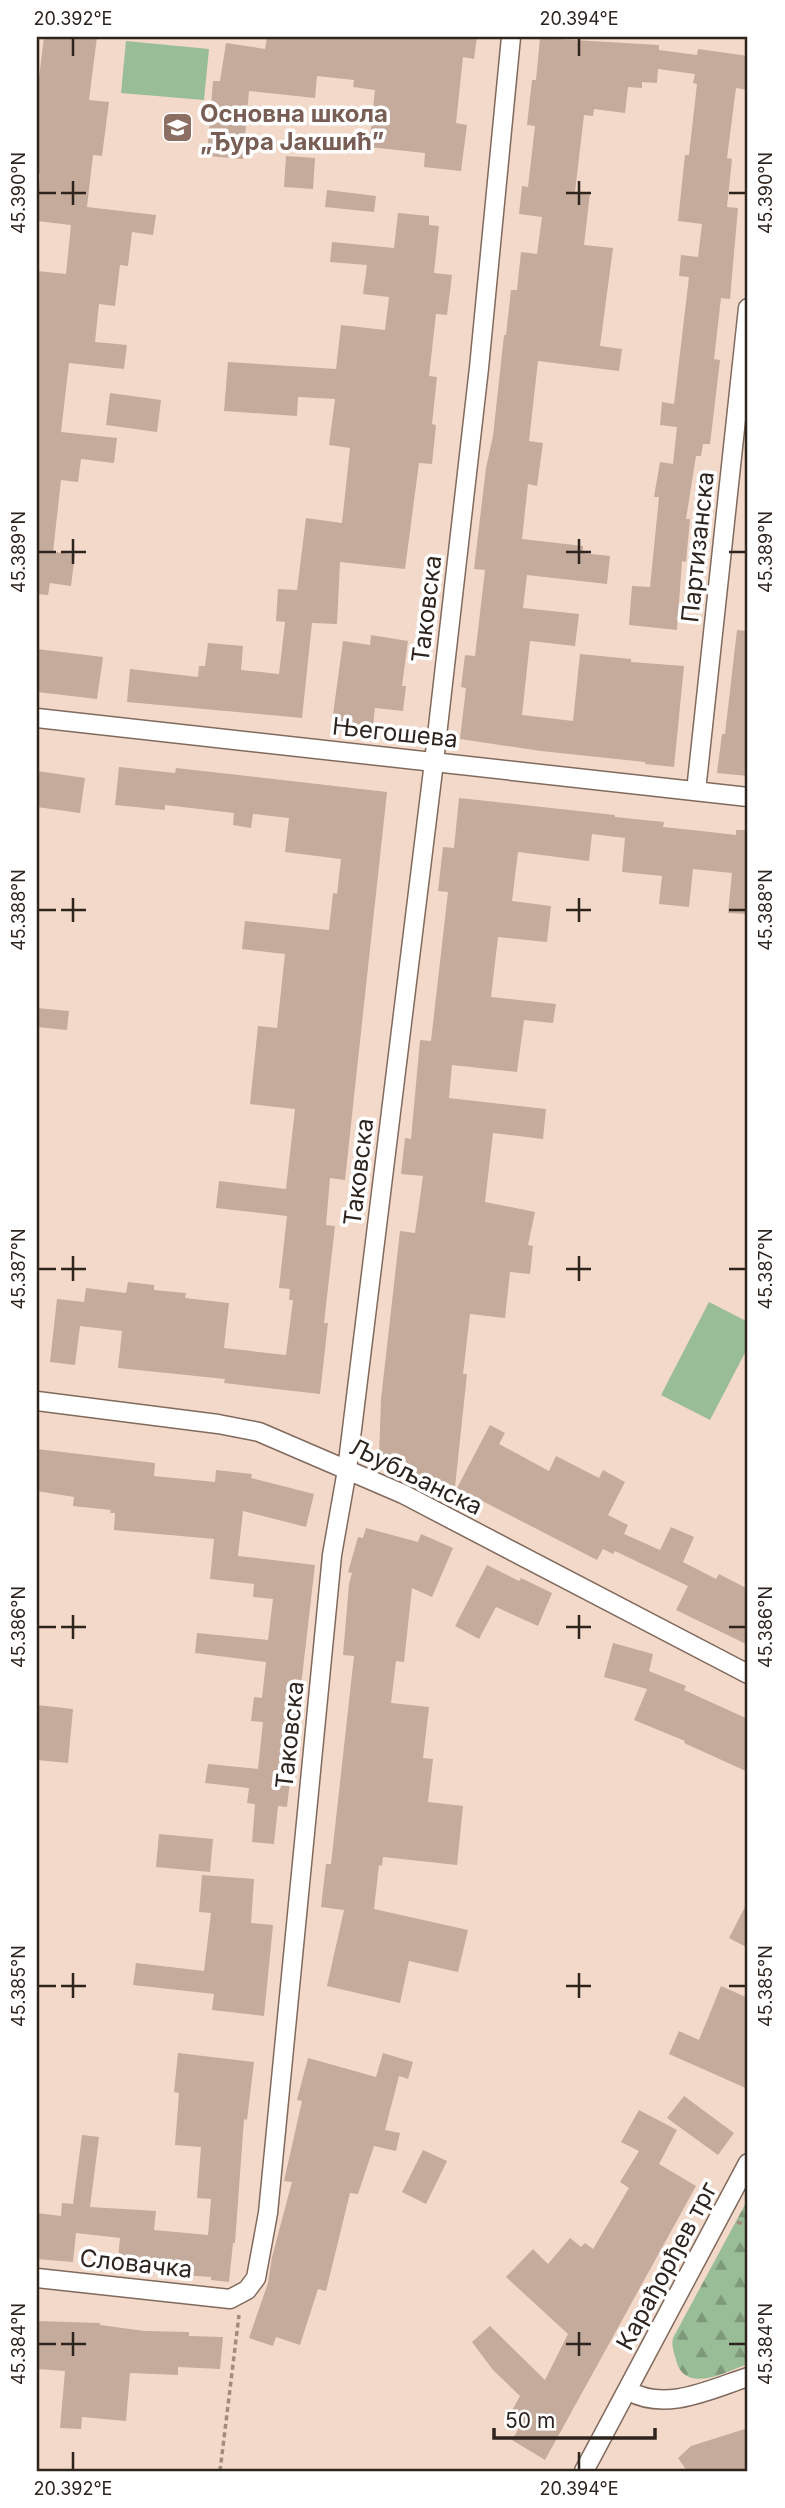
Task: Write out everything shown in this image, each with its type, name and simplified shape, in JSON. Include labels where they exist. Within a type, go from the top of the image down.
[{"type":"street","name":"Таковска","points":[[234,2297],[247,2290],[256,2278],[268,2213],[332,1555],[347,1470],[434,762],[480,368],[511,37]]},
{"type":"street","name":"Партизанска","points":[[696,791],[748,307]]},
{"type":"street","name":"Његошева","points":[[37,718],[748,797]]},
{"type":"street","name":"Љубљанска","points":[[37,1401],[218,1424],[259,1432],[403,1494],[748,1674]]},
{"type":"street","name":"Карађорђев трг","points":[[584,2471],[629,2391],[748,2163]]},
{"type":"street","name":"Словачка","points":[[37,2277],[234,2297]]},
{"type":"street","points":[[629,2391],[641,2398],[680,2398],[748,2377]]},
{"type":"path","points":[[37,37],[37,43]]},
{"type":"path","points":[[220,2471],[239,2317],[234,2297]]},
{"type":"green space","points":[[126,41],[209,49],[204,100],[121,93]]},
{"type":"green space","points":[[709,1302],[748,1322],[748,1347],[710,1420],[661,1395]]},
{"type":"green space","points":[[748,2199],[748,2364],[707,2378],[688,2377],[681,2371],[676,2360],[673,2338]]},
{"type":"building","points":[[44,37],[97,37],[89,100],[109,102],[102,156],[93,155],[87,207],[156,215],[153,235],[132,232],[128,266],[120,265],[115,306],[99,304],[95,342],[127,345],[124,369],[69,363],[61,432],[117,438],[114,463],[81,459],[78,482],[61,480],[53,552],[75,554],[71,586],[50,583],[48,595],[37,594],[37,271],[66,274],[71,225],[37,221],[40,174],[37,173],[37,94]]},
{"type":"building","points":[[267,37],[477,37],[474,59],[463,57],[456,123],[467,125],[461,171],[424,167],[425,153],[369,147],[375,90],[353,87],[354,80],[317,76],[315,98],[249,91],[243,159],[207,156],[213,81],[220,81],[226,43],[265,49]]},
{"type":"building","points":[[540,38],[659,45],[659,50],[697,55],[698,49],[748,56],[748,90],[736,88],[727,158],[732,159],[727,207],[738,208],[730,299],[721,298],[714,359],[720,360],[710,444],[703,444],[701,456],[696,456],[686,519],[690,519],[686,562],[682,561],[677,630],[629,625],[632,586],[650,587],[659,497],[654,497],[660,462],[673,464],[677,427],[660,425],[662,402],[674,404],[689,277],[679,276],[681,255],[698,257],[702,224],[678,221],[685,155],[689,155],[697,84],[693,83],[695,74],[658,69],[657,83],[642,82],[642,88],[628,87],[625,113],[594,109],[593,116],[584,115],[575,192],[590,193],[584,245],[613,248],[600,346],[622,349],[619,371],[538,361],[529,441],[543,443],[537,486],[528,484],[522,539],[583,546],[583,553],[610,556],[607,584],[527,575],[523,608],[579,614],[575,646],[530,641],[522,715],[573,721],[580,654],[631,659],[631,662],[684,666],[674,767],[460,739],[466,688],[461,687],[465,655],[475,656],[485,570],[474,569],[511,290],[517,290],[521,252],[537,254],[542,217],[519,214],[522,186],[528,187],[535,126],[527,125],[532,80],[536,80]]},
{"type":"building","points":[[286,156],[315,158],[313,189],[284,187]]},
{"type":"building","points":[[327,190],[376,196],[374,212],[325,207]]},
{"type":"building","points":[[398,213],[429,216],[429,225],[439,226],[434,273],[452,275],[447,315],[436,314],[429,376],[437,377],[432,424],[436,425],[432,464],[419,463],[405,569],[340,562],[337,624],[312,623],[302,718],[127,702],[130,669],[198,677],[199,666],[205,666],[208,643],[243,646],[241,670],[279,674],[285,622],[276,621],[278,589],[297,590],[306,518],[342,523],[350,448],[329,445],[335,399],[298,397],[297,416],[224,411],[228,362],[336,369],[341,325],[385,330],[389,297],[363,294],[367,265],[330,262],[332,242],[394,248]]},
{"type":"building","points":[[110,393],[161,400],[157,432],[106,425]]},
{"type":"building","points":[[737,630],[748,631],[748,776],[717,773],[722,734],[725,734]]},
{"type":"building","points":[[371,635],[408,641],[402,686],[406,686],[403,711],[375,708],[373,727],[332,722],[343,641],[370,645]]},
{"type":"building","points":[[37,649],[103,657],[97,699],[37,692]]},
{"type":"building","points":[[119,767],[175,773],[176,768],[387,792],[345,1180],[330,1178],[326,1225],[335,1226],[324,1323],[328,1323],[320,1394],[224,1383],[225,1379],[118,1368],[122,1331],[80,1326],[75,1365],[50,1362],[57,1299],[84,1302],[86,1288],[126,1293],[128,1282],[154,1285],[154,1290],[186,1293],[185,1298],[229,1303],[224,1348],[286,1355],[293,1300],[289,1300],[290,1289],[279,1288],[287,1216],[216,1208],[219,1181],[286,1189],[295,1109],[250,1104],[258,1026],[277,1028],[285,954],[242,949],[245,921],[329,930],[333,893],[337,894],[341,859],[285,852],[289,818],[253,814],[251,828],[233,825],[234,813],[165,805],[165,810],[115,805]]},
{"type":"building","points":[[37,771],[85,778],[80,813],[37,807]]},
{"type":"building","points":[[459,798],[615,815],[664,822],[663,827],[736,835],[736,830],[748,830],[748,896],[746,914],[728,913],[732,873],[693,869],[689,907],[659,904],[662,876],[622,872],[625,838],[592,834],[589,861],[518,852],[512,901],[551,906],[547,942],[498,937],[491,997],[556,1004],[553,1023],[524,1020],[517,1072],[452,1065],[449,1098],[546,1109],[543,1139],[493,1133],[485,1202],[535,1212],[528,1245],[533,1246],[530,1274],[510,1272],[505,1318],[470,1314],[463,1374],[467,1374],[455,1487],[447,1483],[443,1490],[379,1457],[381,1399],[400,1231],[415,1233],[423,1176],[401,1174],[405,1138],[411,1139],[420,1040],[431,1041],[448,892],[438,891],[443,847],[454,848]]},
{"type":"building","points":[[37,1008],[69,1011],[67,1030],[37,1027]]},
{"type":"building","points":[[490,1425],[505,1433],[499,1444],[549,1471],[556,1456],[599,1478],[603,1470],[625,1482],[608,1515],[628,1525],[624,1534],[660,1550],[671,1527],[694,1537],[683,1562],[716,1579],[719,1574],[748,1589],[748,1645],[676,1610],[688,1586],[615,1551],[613,1554],[603,1549],[597,1560],[457,1488]]},
{"type":"building","points":[[37,1449],[155,1463],[154,1476],[215,1482],[216,1470],[252,1474],[251,1478],[314,1494],[306,1527],[243,1511],[238,1556],[315,1565],[287,1807],[278,1806],[274,1844],[252,1842],[255,1804],[247,1803],[249,1788],[205,1783],[208,1764],[258,1769],[263,1722],[251,1721],[254,1697],[262,1698],[266,1662],[195,1653],[197,1633],[268,1640],[273,1599],[253,1597],[254,1584],[210,1579],[214,1539],[114,1530],[115,1513],[110,1513],[111,1510],[73,1506],[74,1497],[37,1491]]},
{"type":"building","points":[[366,1528],[418,1542],[421,1534],[453,1548],[432,1597],[412,1588],[404,1662],[396,1661],[391,1703],[429,1707],[423,1758],[433,1759],[428,1802],[463,1806],[457,1865],[383,1857],[382,1866],[379,1865],[374,1909],[468,1930],[458,1972],[409,1961],[400,2003],[327,1986],[344,1910],[321,1907],[326,1864],[331,1864],[354,1656],[343,1655],[352,1573],[348,1572],[358,1537],[363,1538]]},
{"type":"building","points":[[487,1565],[552,1593],[538,1626],[496,1607],[479,1639],[455,1626]]},
{"type":"building","points":[[613,1643],[653,1654],[649,1671],[686,1686],[684,1690],[748,1719],[748,1772],[634,1720],[647,1689],[604,1677]]},
{"type":"building","points":[[37,1705],[73,1709],[68,1763],[37,1760]]},
{"type":"building","points":[[159,1834],[213,1839],[210,1872],[156,1867]]},
{"type":"building","points":[[202,1875],[254,1879],[251,1923],[273,1925],[264,2016],[212,2010],[214,1994],[133,1985],[136,1963],[204,1971],[211,1913],[199,1912]]},
{"type":"building","points":[[748,1901],[748,1948],[729,1938]]},
{"type":"building","points":[[721,1986],[748,1998],[748,2089],[669,2054],[679,2031],[699,2040]]},
{"type":"building","points":[[178,2053],[254,2062],[247,2120],[244,2119],[235,2243],[229,2282],[211,2280],[211,2277],[117,2270],[120,2238],[76,2233],[73,2262],[37,2259],[37,2213],[61,2216],[62,2203],[73,2204],[82,2135],[99,2137],[90,2207],[156,2211],[154,2230],[208,2235],[211,2199],[197,2198],[201,2147],[175,2145],[179,2093],[174,2092]]},
{"type":"building","points":[[383,2053],[413,2062],[408,2079],[399,2076],[385,2130],[400,2133],[396,2151],[374,2146],[358,2194],[350,2193],[326,2291],[318,2289],[300,2345],[276,2337],[273,2346],[249,2338],[268,2283],[272,2257],[292,2182],[284,2181],[302,2101],[297,2100],[308,2058],[376,2077]]},
{"type":"building","points":[[684,2096],[734,2133],[718,2155],[667,2118]]},
{"type":"building","points":[[639,2110],[677,2130],[659,2164],[696,2186],[545,2460],[512,2440],[523,2421],[510,2414],[520,2396],[493,2370],[472,2342],[490,2326],[545,2380],[568,2334],[506,2277],[533,2249],[548,2264],[570,2238],[581,2247],[585,2243],[593,2249],[629,2188],[620,2182],[639,2151],[621,2142]]},
{"type":"building","points":[[423,2150],[447,2161],[426,2204],[402,2192]]},
{"type":"building","points":[[37,2321],[100,2323],[145,2331],[189,2332],[189,2336],[223,2337],[220,2369],[178,2367],[178,2375],[130,2373],[126,2421],[82,2417],[81,2429],[60,2428],[65,2371],[37,2369]]},
{"type":"building","points":[[748,2428],[748,2471],[687,2471],[678,2458],[691,2446]]},
{"type":"place","name":"Основна школа „Ђура Јакшић”","points":[[177,128]]}]
